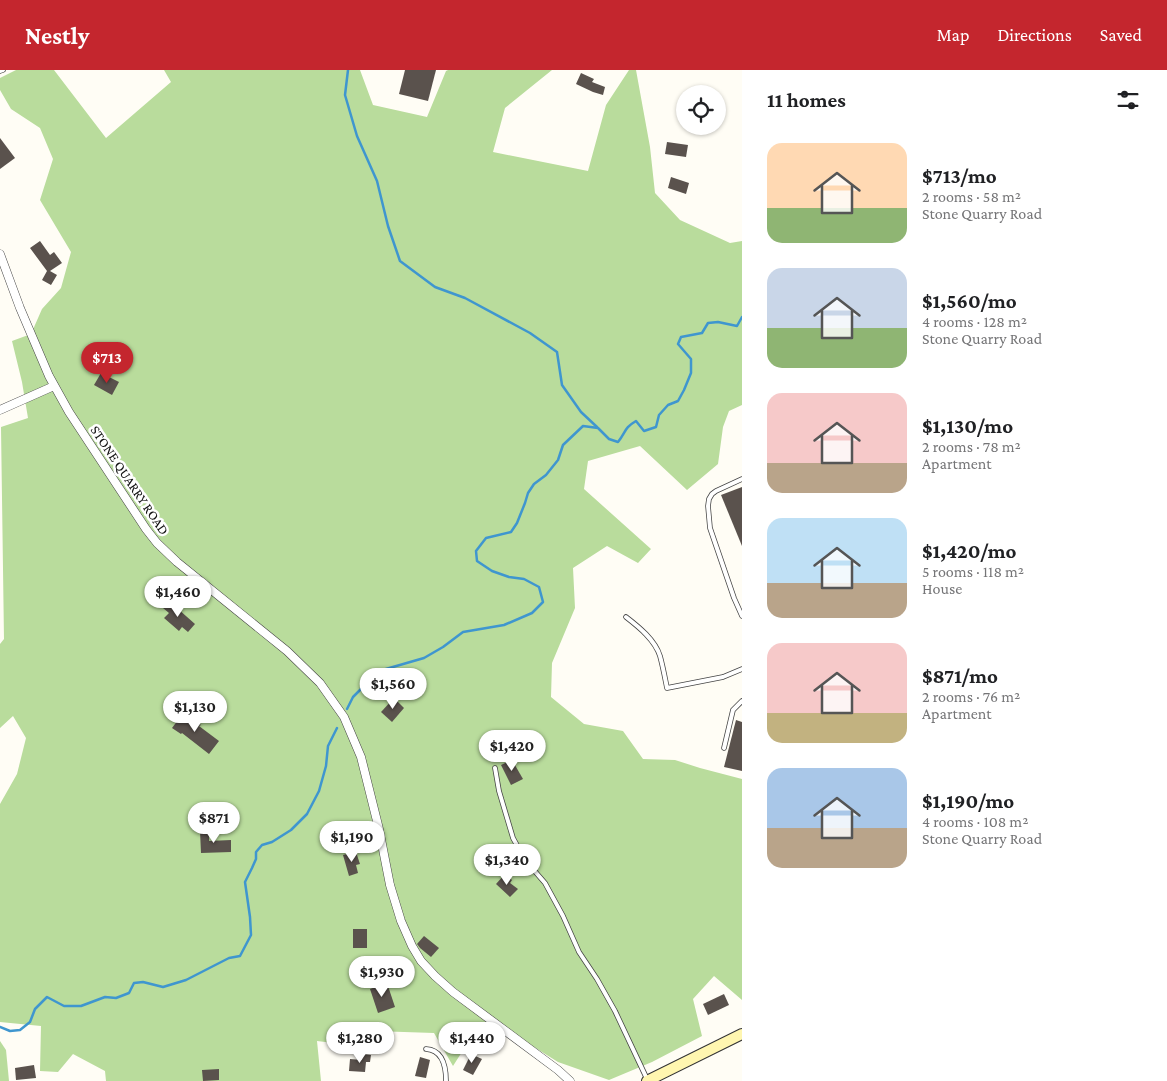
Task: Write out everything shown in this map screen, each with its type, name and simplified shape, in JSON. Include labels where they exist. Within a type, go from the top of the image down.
[{"type":"street","name":"STONE QUARRY ROAD","points":[[0,254],[20,308],[54,386],[69,412],[157,543],[177,562],[291,655],[320,683],[344,717],[361,757],[379,829],[390,885],[401,921],[421,961],[453,992],[570,1081]]},
{"type":"street","points":[[0,410],[54,386]]},
{"type":"street","points":[[647,1081],[742,1034]]},
{"type":"lane","points":[[741,613],[710,528],[708,506],[712,494],[742,479]]},
{"type":"lane","points":[[626,617],[641,629],[660,654],[668,688],[723,677],[742,669]]},
{"type":"lane","points":[[724,748],[733,710],[742,701]]},
{"type":"lane","points":[[495,768],[499,791],[514,838],[525,860],[545,883],[563,916],[579,952],[615,1011],[647,1081]]},
{"type":"lane","points":[[426,1049],[433,1050],[442,1057],[446,1071],[446,1081]]},
{"type":"green space","points":[[16,70],[54,70],[106,138],[171,82],[164,70],[360,70],[373,105],[427,117],[448,70],[552,70],[505,108],[493,152],[588,171],[606,105],[629,70],[636,70],[650,147],[655,193],[680,220],[730,243],[742,241],[742,405],[729,411],[723,427],[718,464],[687,490],[640,446],[588,461],[584,489],[651,549],[638,563],[607,546],[573,568],[575,608],[552,663],[551,697],[584,724],[623,731],[643,759],[675,760],[742,779],[742,1000],[714,976],[693,999],[702,1036],[652,1062],[609,1080],[558,1062],[497,1024],[474,1033],[453,1066],[434,1033],[374,1031],[358,1046],[317,1041],[321,1081],[106,1081],[105,1071],[73,1054],[58,1072],[40,1071],[41,1026],[0,1022],[0,804],[17,774],[26,738],[13,716],[0,728],[0,644],[4,639],[1,427],[28,418],[12,341],[31,334],[42,309],[61,288],[71,252],[40,200],[53,159],[40,128],[11,109],[0,90],[0,78]]},
{"type":"green space","points":[[0,1041],[6,1050],[9,1081],[0,1081]]},
{"type":"building","points":[[405,70],[436,70],[428,101],[399,94]]},
{"type":"building","points":[[581,73],[594,79],[592,82],[605,87],[603,95],[576,84]]},
{"type":"building","points":[[0,138],[15,158],[0,169]]},
{"type":"building","points":[[667,142],[688,145],[686,157],[665,154]]},
{"type":"building","points":[[671,177],[689,183],[686,194],[668,188]]},
{"type":"building","points":[[40,241],[50,255],[54,252],[62,263],[50,271],[57,275],[51,285],[42,280],[47,271],[30,248]]},
{"type":"building","points":[[101,373],[119,382],[112,395],[94,385]]},
{"type":"building","points":[[742,487],[742,546],[721,495]]},
{"type":"building","points":[[169,601],[195,624],[188,632],[182,627],[179,631],[164,618],[169,613],[163,608]]},
{"type":"building","points":[[394,698],[404,708],[392,722],[381,712]]},
{"type":"building","points":[[184,712],[219,741],[209,754],[182,733],[172,728]]},
{"type":"building","points":[[736,720],[742,722],[742,771],[724,767]]},
{"type":"building","points":[[512,760],[523,779],[511,785],[501,765]]},
{"type":"building","points":[[200,831],[209,831],[209,841],[231,840],[231,852],[201,853]]},
{"type":"building","points":[[356,852],[360,864],[356,865],[358,873],[349,876],[343,855]]},
{"type":"building","points":[[505,874],[512,880],[510,883],[518,889],[510,897],[496,884]]},
{"type":"building","points":[[353,929],[367,929],[367,948],[353,948]]},
{"type":"building","points":[[424,936],[439,948],[431,957],[417,944]]},
{"type":"building","points":[[387,983],[395,1007],[378,1013],[370,989]]},
{"type":"building","points":[[724,994],[729,1005],[708,1015],[703,1004]]},
{"type":"building","points":[[362,1054],[371,1055],[370,1062],[366,1062],[365,1072],[349,1071],[350,1059],[362,1060]]},
{"type":"building","points":[[471,1054],[482,1059],[473,1075],[463,1070]]},
{"type":"building","points":[[420,1057],[430,1060],[426,1078],[415,1076]]},
{"type":"building","points":[[34,1065],[36,1078],[16,1080],[15,1068]]},
{"type":"building","points":[[219,1069],[219,1080],[203,1081],[202,1070]]},
{"type":"waterway","points":[[348,70],[345,95],[357,136],[377,181],[388,226],[400,261],[435,287],[465,298],[530,333],[557,352],[562,385],[581,412],[597,427]]},
{"type":"waterway","points":[[347,709],[353,697],[379,671],[424,658],[463,632],[504,625],[532,613],[543,602],[539,587],[524,579],[509,577],[492,571],[477,561],[476,551],[486,538],[511,532],[517,523],[528,493],[534,484],[546,475],[558,460],[563,445],[583,426],[598,428],[609,439],[618,442],[627,428],[636,421],[644,431],[656,427],[659,415],[668,405],[678,401],[691,373],[691,359],[678,344],[681,337],[702,333],[708,323],[718,322],[737,326],[742,317]]},
{"type":"waterway","points":[[0,1027],[10,1031],[20,1030],[30,1022],[35,1009],[47,997],[64,1006],[81,1006],[105,997],[116,998],[129,993],[134,983],[143,982],[163,987],[186,980],[229,958],[240,956],[251,935],[245,882],[256,859],[256,852],[262,845],[272,842],[291,830],[307,814],[319,791],[326,766],[328,746],[337,728]]}]
